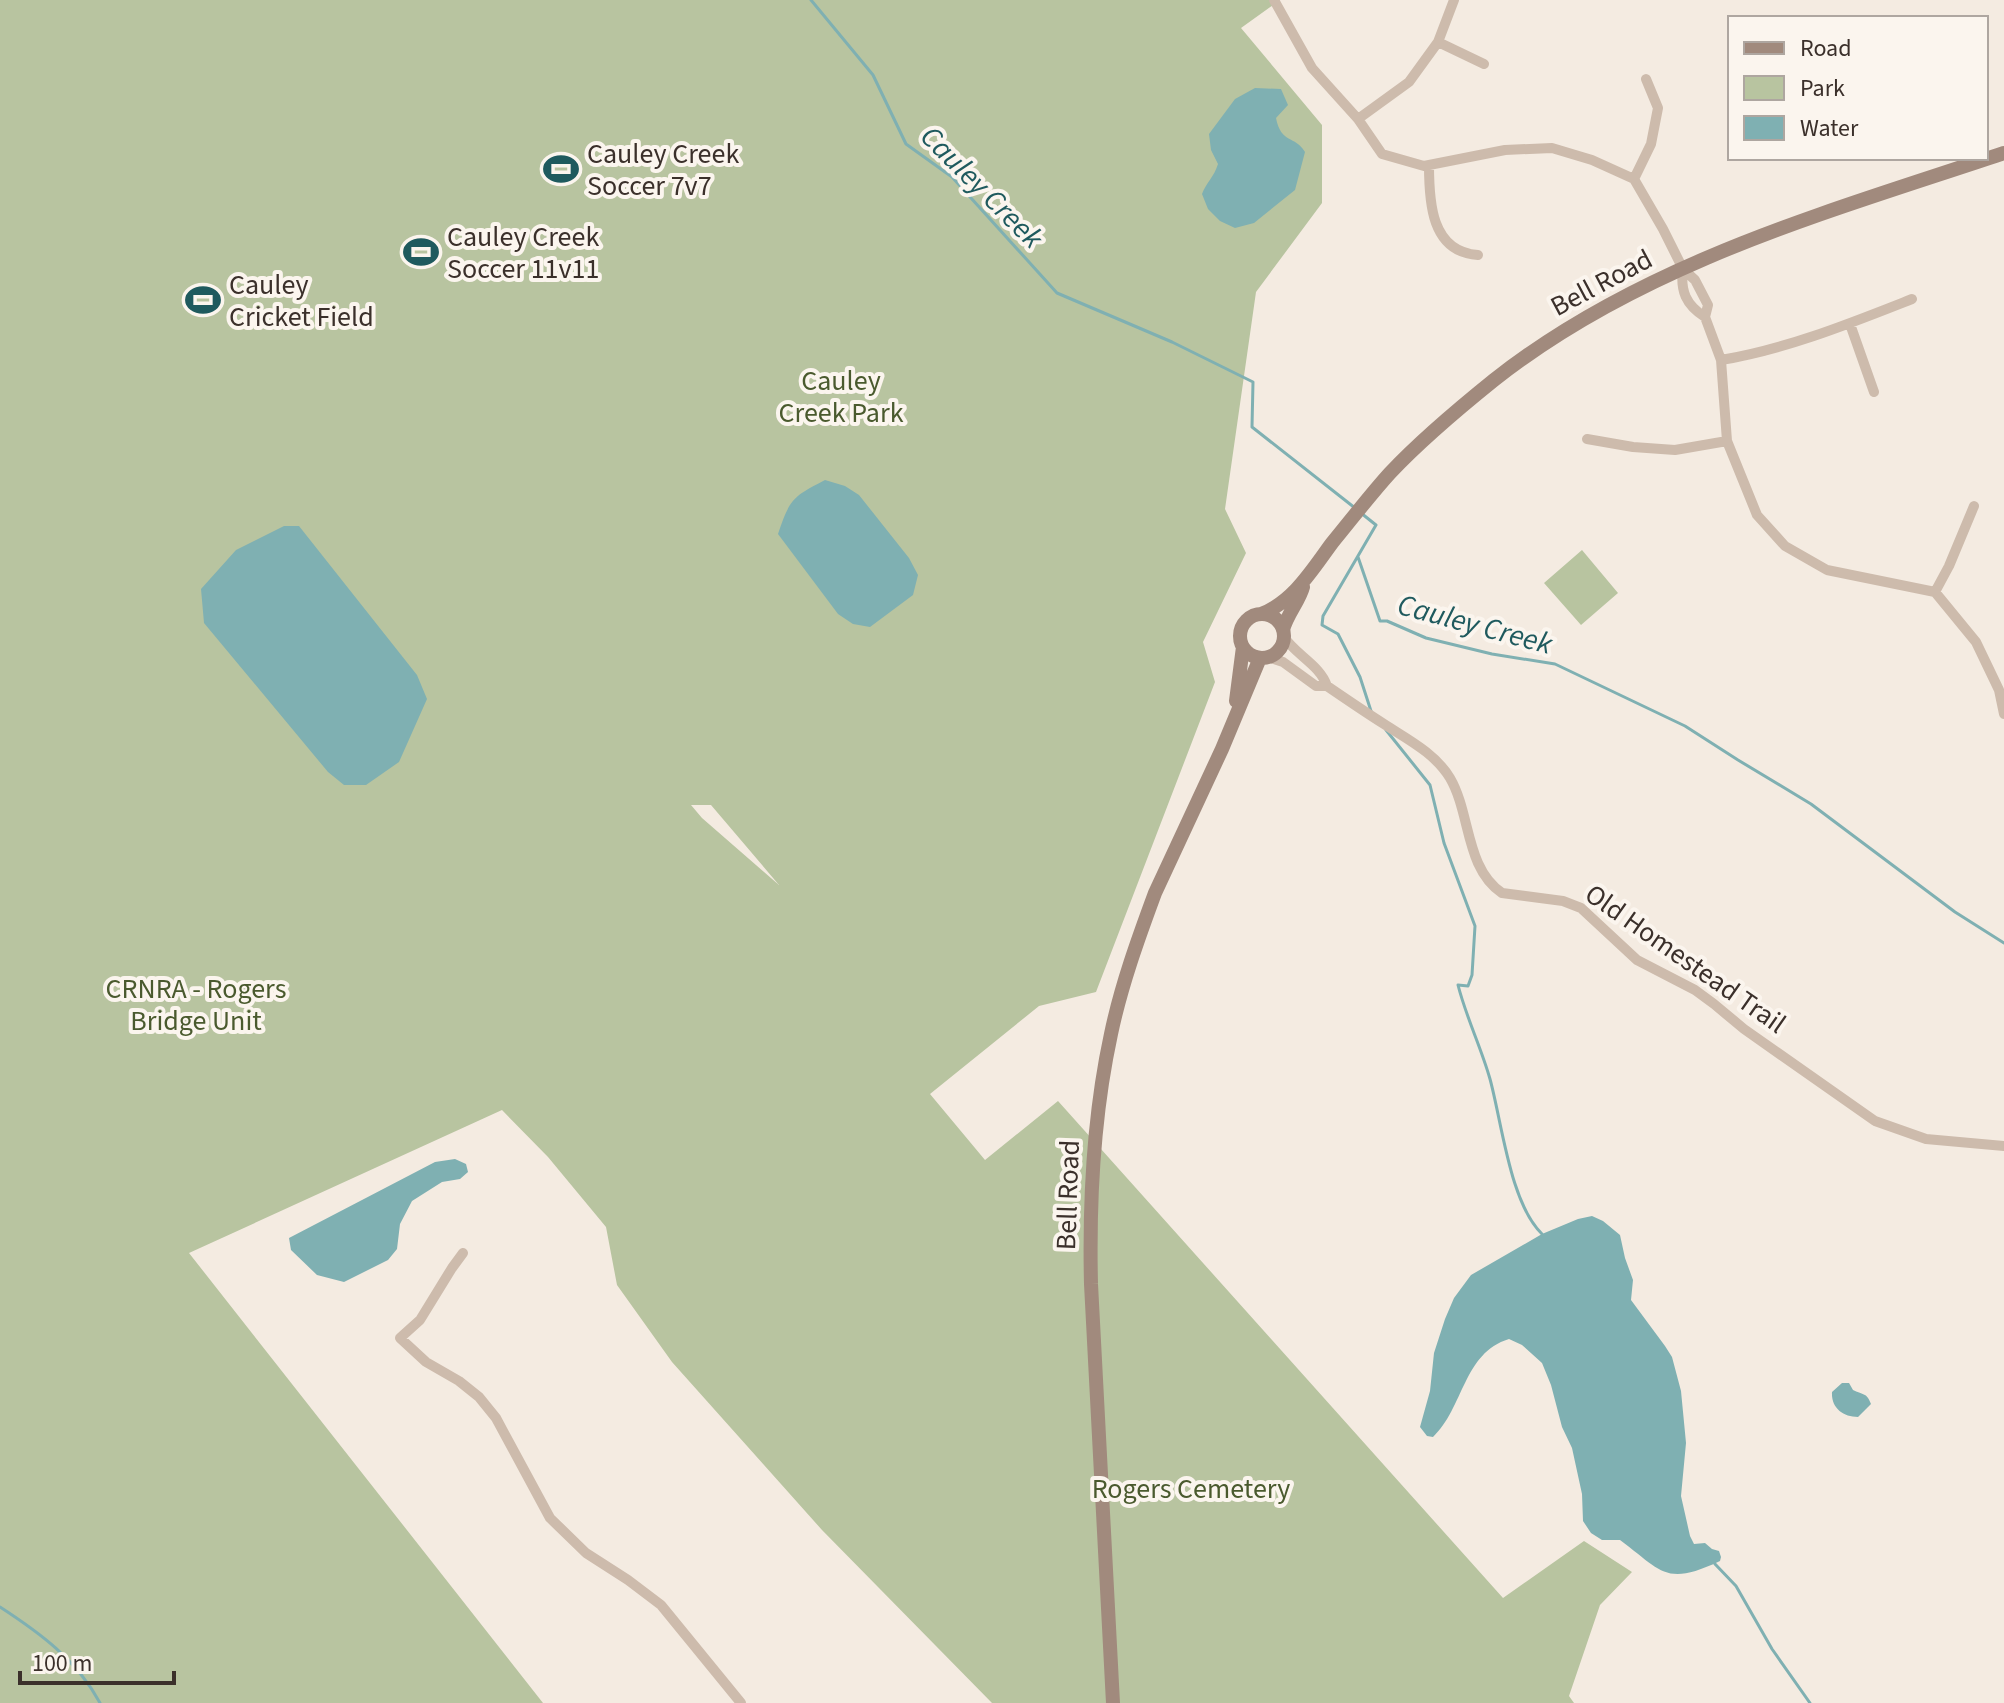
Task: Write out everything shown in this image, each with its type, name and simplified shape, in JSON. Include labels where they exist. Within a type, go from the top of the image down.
[{"type":"street","points":[[1274,0],[1312,68],[1358,119],[1382,154],[1424,166],[1505,150],[1552,148],[1592,160],[1634,179],[1683,269],[1695,280],[1708,305],[1705,317],[1721,360],[1727,441],[1757,515],[1785,546],[1827,570],[1935,592],[1976,642],[2001,689],[2004,714]]},
{"type":"street","points":[[1358,119],[1409,82],[1438,42],[1454,0]]},
{"type":"street","points":[[1438,42],[1484,64]]},
{"type":"street","points":[[1634,179],[1651,144],[1658,108],[1646,79]]},
{"type":"street","name":"Bell Road","points":[[1236,713],[1243,647],[1240,640],[1242,626],[1253,616],[1275,608],[1304,583],[1390,473],[1483,389],[1555,336],[1611,302],[1683,269],[1776,229],[1983,160]]},
{"type":"street","points":[[1429,165],[1429,198],[1439,231],[1452,247],[1464,254],[1478,255]]},
{"type":"street","points":[[1721,360],[1748,355],[1850,324],[1912,299]]},
{"type":"street","points":[[1850,324],[1874,392]]},
{"type":"street","points":[[1587,439],[1675,450],[1727,441]]},
{"type":"street","points":[[1935,592],[1974,506]]},
{"type":"street","name":"Bell Road","points":[[1113,1703],[1089,1222],[1096,1119],[1111,1033],[1155,893],[1264,658],[1279,650],[1286,619],[1304,583]]},
{"type":"street","points":[[1243,647],[1247,653],[1283,662],[1316,686],[1327,686],[1324,676],[1291,648],[1275,618],[1261,614]]},
{"type":"street","name":"Old Homestead Trail","points":[[1327,686],[1422,748],[1440,764],[1462,808],[1485,876],[1502,893],[1563,901],[1581,908],[1637,960],[1695,990],[1744,1029],[1875,1121],[1926,1139],[2004,1146]]},
{"type":"street","points":[[463,1253],[420,1320],[400,1338],[426,1362],[479,1397],[496,1418],[550,1518],[586,1553],[661,1605],[741,1703]]},
{"type":"green space","points":[[0,0],[1280,0],[1241,28],[1322,125],[1322,203],[1256,292],[1225,509],[1246,553],[1203,642],[1215,682],[1096,992],[1039,1006],[930,1094],[985,1160],[1058,1101],[1503,1598],[1584,1541],[1632,1572],[1600,1605],[1569,1696],[1574,1703],[992,1703],[822,1530],[672,1362],[617,1285],[606,1227],[548,1157],[502,1110],[189,1253],[543,1703],[0,1703]],"holes":[[[691,805],[711,805],[779,885]]]},
{"type":"green space","points":[[1582,550],[1618,593],[1581,625],[1544,583]]},
{"type":"water","points":[[1255,88],[1281,89],[1288,105],[1276,118],[1278,126],[1305,152],[1295,190],[1254,223],[1235,228],[1220,221],[1208,209],[1202,194],[1218,164],[1211,150],[1209,134],[1235,99]]},
{"type":"water","points":[[825,480],[845,486],[859,495],[909,558],[918,575],[913,595],[870,627],[853,624],[838,614],[778,534],[794,500]]},
{"type":"water","points":[[284,526],[299,526],[417,675],[427,699],[399,762],[366,785],[344,785],[328,772],[204,623],[201,589],[236,550]]},
{"type":"water","points":[[455,1159],[466,1164],[468,1172],[460,1179],[442,1182],[412,1201],[400,1224],[397,1249],[388,1260],[344,1282],[317,1275],[291,1250],[289,1238],[435,1162]]},
{"type":"water","points":[[1592,1216],[1620,1235],[1633,1280],[1631,1300],[1672,1357],[1681,1391],[1686,1443],[1681,1496],[1690,1536],[1694,1544],[1705,1543],[1719,1551],[1721,1557],[1720,1561],[1702,1569],[1675,1574],[1665,1572],[1620,1540],[1602,1540],[1591,1533],[1583,1521],[1582,1494],[1572,1448],[1562,1427],[1551,1385],[1542,1363],[1522,1345],[1509,1339],[1494,1346],[1473,1369],[1443,1425],[1433,1437],[1427,1436],[1420,1427],[1430,1391],[1434,1353],[1445,1319],[1454,1298],[1471,1275],[1542,1234]]},
{"type":"water","points":[[1842,1383],[1849,1383],[1871,1404],[1858,1417],[1843,1413],[1834,1403],[1832,1392]]},
{"type":"waterway","name":"Cauley Creek","points":[[811,0],[873,75],[906,144],[952,177],[1057,293],[1172,342],[1253,382],[1252,427],[1355,508]]},
{"type":"waterway","points":[[1361,513],[1376,525],[1323,616],[1322,625],[1338,634],[1360,677],[1371,711]]},
{"type":"waterway","name":"Cauley Creek","points":[[1358,557],[1380,621],[1387,621],[1426,638],[1492,654],[1555,664],[1685,726],[1811,804],[1955,912],[2004,943]]},
{"type":"waterway","points":[[1386,730],[1430,785],[1444,843],[1475,926],[1472,975],[1468,986],[1458,985],[1490,1079],[1515,1183],[1522,1203],[1542,1234]]},
{"type":"waterway","points":[[1715,1564],[1736,1586],[1772,1649],[1810,1703]]},
{"type":"waterway","points":[[0,1607],[69,1661],[100,1703]]},
{"type":"place","name":"Cauley Creek Soccer 7v7","points":[[561,169]]},
{"type":"place","name":"Cauley Creek Soccer 11v11","points":[[421,252]]},
{"type":"place","name":"Cauley Cricket Field","points":[[203,300]]},
{"type":"park label","name":"Cauley Creek Park","points":[[841,396]]},
{"type":"park label","name":"CRNRA - Rogers Bridge Unit","points":[[196,1004]]},
{"type":"park label","name":"Rogers Cemetery","points":[[1191,1488]]}]
